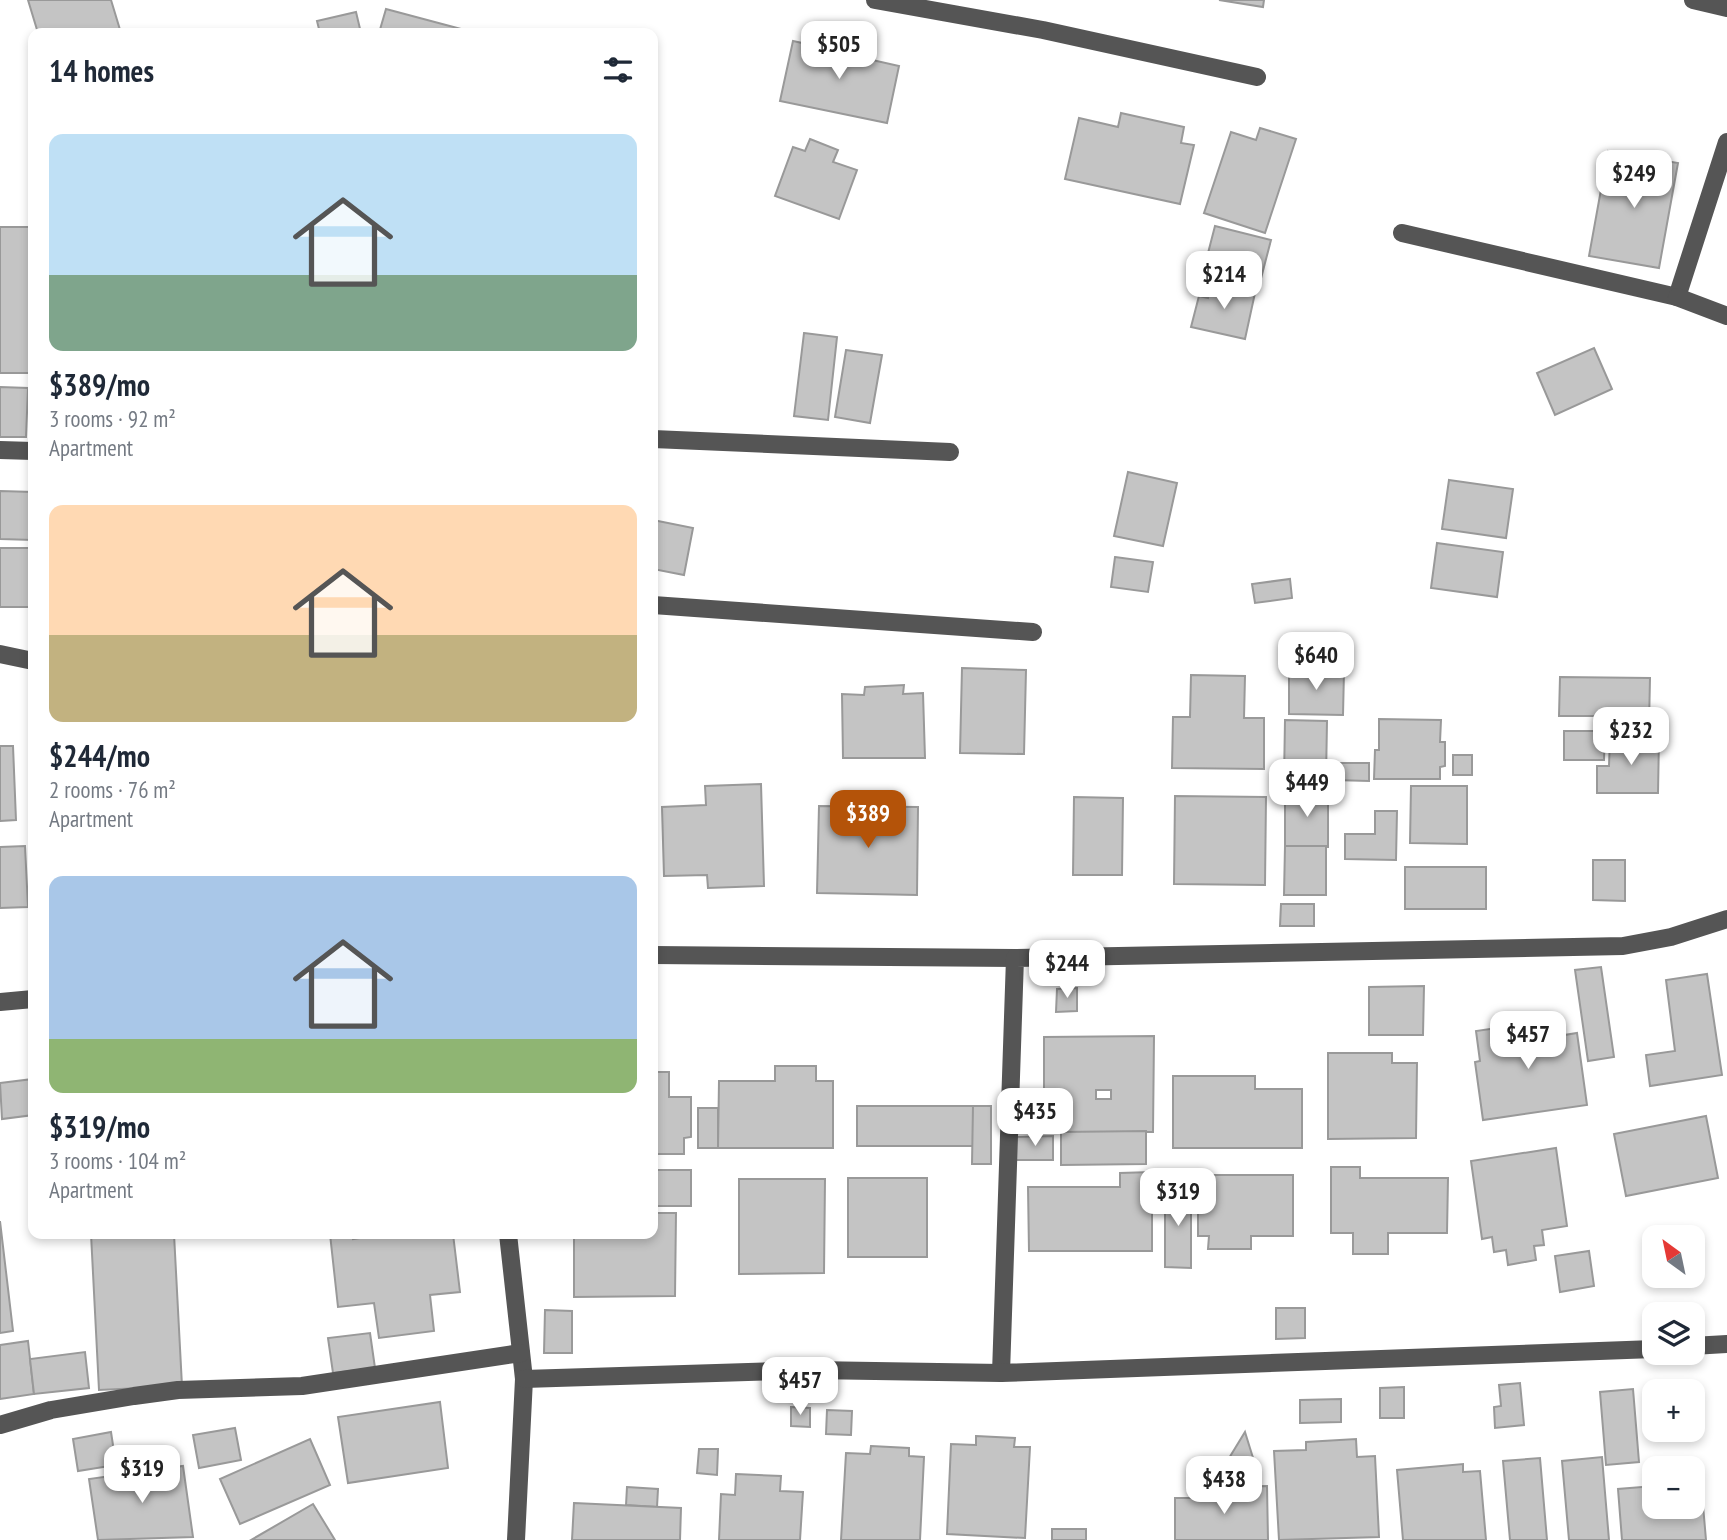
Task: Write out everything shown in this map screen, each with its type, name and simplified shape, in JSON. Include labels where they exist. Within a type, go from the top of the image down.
[{"type":"street","points":[[875,0],[1043,30],[1257,77]]},
{"type":"street","points":[[1693,0],[1727,8]]},
{"type":"street","points":[[1677,297],[1727,142]]},
{"type":"street","points":[[1402,233],[1677,297],[1727,316]]},
{"type":"street","points":[[658,439],[950,452]]},
{"type":"street","points":[[0,450],[28,451]]},
{"type":"street","points":[[658,606],[1033,632]]},
{"type":"street","points":[[0,654],[28,660]]},
{"type":"street","points":[[658,955],[1014,958],[1623,946],[1671,937],[1727,919]]},
{"type":"street","points":[[1001,1373],[1014,958]]},
{"type":"street","points":[[0,1002],[28,999]]},
{"type":"street","points":[[510,1239],[524,1379],[516,1540]]},
{"type":"street","points":[[1705,1345],[1727,1344]]},
{"type":"street","points":[[524,1379],[812,1370],[1001,1373],[1642,1349]]},
{"type":"street","points":[[0,1425],[51,1410],[178,1390],[302,1386],[521,1353]]},
{"type":"building","points":[[28,0],[111,0],[119,28],[36,28]]},
{"type":"building","points":[[1219,0],[1264,0],[1263,7]]},
{"type":"building","points":[[386,9],[457,28],[380,28]]},
{"type":"building","points":[[356,12],[360,28],[319,28],[317,21]]},
{"type":"building","points":[[817,37],[852,44],[850,55],[899,66],[887,123],[780,101],[793,41],[816,46]]},
{"type":"building","points":[[1121,113],[1184,127],[1181,143],[1194,145],[1180,204],[1065,179],[1079,118],[1118,127]]},
{"type":"building","points":[[1260,128],[1296,139],[1265,233],[1204,213],[1231,132],[1256,140]]},
{"type":"building","points":[[810,139],[838,150],[833,162],[857,170],[839,219],[775,196],[793,147],[805,151]]},
{"type":"building","points":[[1608,151],[1678,163],[1659,268],[1589,256]]},
{"type":"building","points":[[1215,226],[1271,240],[1259,286],[1214,275],[1218,260],[1207,257]]},
{"type":"building","points":[[0,227],[28,227],[28,373],[0,373]]},
{"type":"building","points":[[1211,283],[1255,293],[1245,339],[1191,327],[1199,296],[1208,298]]},
{"type":"building","points":[[804,333],[837,337],[828,420],[794,416]]},
{"type":"building","points":[[1594,348],[1612,389],[1555,415],[1537,373]]},
{"type":"building","points":[[846,350],[882,355],[870,423],[835,417]]},
{"type":"building","points":[[0,387],[28,388],[26,437],[0,437]]},
{"type":"building","points":[[1128,472],[1177,483],[1163,546],[1114,536]]},
{"type":"building","points":[[1449,480],[1513,489],[1506,538],[1442,529]]},
{"type":"building","points":[[0,491],[28,492],[28,540],[0,539]]},
{"type":"building","points":[[658,521],[693,528],[684,575],[658,570]]},
{"type":"building","points":[[1437,543],[1503,552],[1497,597],[1431,588]]},
{"type":"building","points":[[0,548],[28,548],[28,607],[0,607]]},
{"type":"building","points":[[1115,557],[1153,562],[1148,592],[1111,587]]},
{"type":"building","points":[[1290,579],[1292,598],[1255,603],[1252,584]]},
{"type":"building","points":[[962,668],[1026,670],[1024,754],[960,753]]},
{"type":"building","points":[[1289,670],[1344,671],[1343,715],[1289,714]]},
{"type":"building","points":[[1191,675],[1245,676],[1244,718],[1264,718],[1264,769],[1172,768],[1173,717],[1190,717]]},
{"type":"building","points":[[1560,677],[1650,678],[1649,725],[1610,725],[1610,716],[1559,716]]},
{"type":"building","points":[[904,685],[903,694],[923,693],[925,758],[843,758],[842,694],[864,695],[865,687]]},
{"type":"building","points":[[1379,719],[1441,720],[1440,742],[1445,742],[1445,766],[1440,767],[1440,779],[1374,779],[1375,750],[1379,750]]},
{"type":"building","points":[[1285,720],[1327,721],[1326,779],[1284,779]]},
{"type":"building","points":[[1564,731],[1605,731],[1604,760],[1564,760]]},
{"type":"building","points":[[1610,738],[1659,738],[1658,793],[1597,793],[1597,766],[1609,766]]},
{"type":"building","points":[[0,746],[13,746],[16,820],[0,821]]},
{"type":"building","points":[[1453,755],[1472,755],[1472,775],[1453,775]]},
{"type":"building","points":[[1334,763],[1369,763],[1369,781],[1334,780]]},
{"type":"building","points":[[761,784],[764,886],[708,888],[707,875],[664,876],[662,807],[706,805],[705,786]]},
{"type":"building","points":[[1411,786],[1467,786],[1467,844],[1410,843]]},
{"type":"building","points":[[1285,792],[1328,792],[1328,847],[1285,846]]},
{"type":"building","points":[[1175,796],[1266,797],[1265,885],[1174,884]]},
{"type":"building","points":[[1074,797],[1123,798],[1122,875],[1073,875]]},
{"type":"building","points":[[819,806],[918,807],[917,895],[817,893]]},
{"type":"building","points":[[1375,811],[1397,811],[1396,860],[1345,859],[1345,834],[1375,834]]},
{"type":"building","points":[[25,846],[28,907],[0,908],[0,847]]},
{"type":"building","points":[[1285,846],[1326,846],[1326,895],[1284,895]]},
{"type":"building","points":[[1593,860],[1625,860],[1625,901],[1593,900]]},
{"type":"building","points":[[1405,867],[1486,867],[1486,909],[1405,909]]},
{"type":"building","points":[[1281,904],[1314,904],[1314,926],[1280,926]]},
{"type":"building","points":[[1601,967],[1614,1057],[1588,1061],[1575,970]]},
{"type":"building","points":[[1707,974],[1722,1075],[1650,1086],[1646,1055],[1675,1051],[1666,980]]},
{"type":"building","points":[[1424,986],[1423,1035],[1369,1035],[1369,987]]},
{"type":"building","points":[[1077,988],[1077,1011],[1056,1012],[1057,989]]},
{"type":"building","points":[[1556,1021],[1558,1036],[1577,1033],[1587,1105],[1483,1120],[1475,1062],[1480,1061],[1476,1031],[1525,1024],[1527,1040],[1538,1039],[1536,1024]]},
{"type":"building","points":[[1154,1036],[1153,1132],[1051,1132],[1051,1093],[1044,1093],[1044,1037]],"holes":[[[1096,1090],[1111,1090],[1111,1099],[1096,1099]]]},
{"type":"building","points":[[1328,1053],[1392,1053],[1392,1063],[1417,1063],[1416,1138],[1328,1139]]},
{"type":"building","points":[[775,1066],[816,1066],[816,1081],[833,1081],[833,1148],[718,1148],[719,1081],[775,1081]]},
{"type":"building","points":[[658,1072],[669,1072],[669,1097],[691,1097],[691,1137],[684,1138],[684,1154],[658,1154]]},
{"type":"building","points":[[1173,1076],[1255,1076],[1255,1089],[1302,1089],[1302,1148],[1173,1148]]},
{"type":"building","points":[[28,1080],[28,1116],[2,1119],[0,1083]]},
{"type":"building","points":[[857,1106],[973,1106],[973,1146],[857,1146]]},
{"type":"building","points":[[973,1106],[991,1106],[991,1164],[972,1164]]},
{"type":"building","points":[[698,1108],[718,1108],[718,1148],[698,1148]]},
{"type":"building","points":[[1706,1116],[1718,1178],[1626,1196],[1614,1134]]},
{"type":"building","points":[[1146,1131],[1146,1164],[1061,1165],[1061,1132]]},
{"type":"building","points":[[1053,1136],[1053,1160],[1016,1160],[1016,1137]]},
{"type":"building","points":[[1556,1148],[1567,1226],[1542,1230],[1544,1245],[1534,1246],[1536,1260],[1508,1265],[1506,1250],[1494,1252],[1492,1237],[1482,1239],[1471,1161]]},
{"type":"building","points":[[1331,1167],[1360,1167],[1360,1178],[1448,1178],[1447,1233],[1388,1233],[1388,1254],[1353,1254],[1353,1233],[1331,1233]]},
{"type":"building","points":[[658,1170],[691,1170],[691,1206],[658,1206]]},
{"type":"building","points":[[1152,1172],[1152,1251],[1029,1251],[1028,1187],[1120,1187],[1120,1173]]},
{"type":"building","points":[[1198,1175],[1293,1175],[1293,1236],[1251,1236],[1251,1249],[1208,1249],[1209,1236],[1198,1236]]},
{"type":"building","points":[[848,1178],[927,1178],[927,1257],[848,1257]]},
{"type":"building","points":[[739,1179],[825,1179],[824,1273],[739,1274]]},
{"type":"building","points":[[1165,1189],[1191,1189],[1191,1268],[1165,1267]]},
{"type":"building","points":[[658,1213],[676,1213],[675,1296],[574,1297],[574,1239],[658,1239]]},
{"type":"building","points":[[0,1221],[13,1331],[0,1333]]},
{"type":"building","points":[[91,1239],[174,1239],[182,1386],[99,1390]]},
{"type":"building","points":[[331,1239],[454,1239],[460,1292],[430,1295],[434,1331],[379,1338],[374,1303],[338,1307]]},
{"type":"building","points":[[1589,1251],[1594,1286],[1560,1292],[1555,1256]]},
{"type":"building","points":[[1276,1308],[1305,1308],[1305,1338],[1276,1339]]},
{"type":"building","points":[[545,1310],[572,1311],[572,1353],[544,1353]]},
{"type":"building","points":[[370,1333],[375,1368],[333,1373],[328,1338]]},
{"type":"building","points":[[28,1341],[34,1394],[0,1399],[0,1345]]},
{"type":"building","points":[[85,1352],[89,1388],[34,1394],[30,1359]]},
{"type":"building","points":[[1520,1383],[1524,1425],[1495,1428],[1494,1407],[1501,1406],[1499,1385]]},
{"type":"building","points":[[1404,1387],[1404,1418],[1380,1418],[1380,1388]]},
{"type":"building","points":[[1633,1389],[1639,1462],[1606,1465],[1600,1392]]},
{"type":"building","points":[[1341,1399],[1341,1422],[1300,1423],[1300,1400]]},
{"type":"building","points":[[440,1402],[448,1468],[348,1483],[338,1417]]},
{"type":"building","points":[[791,1407],[810,1408],[810,1427],[791,1426]]},
{"type":"building","points":[[827,1410],[852,1411],[851,1435],[826,1434]]},
{"type":"building","points":[[235,1428],[241,1460],[199,1468],[193,1435]]},
{"type":"building","points":[[111,1432],[116,1465],[78,1471],[73,1439]]},
{"type":"building","points":[[1245,1432],[1258,1474],[1223,1468]]},
{"type":"building","points":[[976,1436],[1015,1438],[1014,1447],[1030,1447],[1025,1538],[947,1534],[951,1444],[976,1445]]},
{"type":"building","points":[[310,1439],[330,1485],[240,1524],[220,1479]]},
{"type":"building","points":[[1356,1439],[1357,1457],[1375,1456],[1379,1537],[1279,1540],[1274,1451],[1306,1450],[1306,1442]]},
{"type":"building","points":[[871,1446],[909,1448],[909,1456],[924,1457],[920,1540],[841,1540],[846,1453],[870,1454]]},
{"type":"building","points":[[699,1449],[718,1449],[717,1475],[697,1473]]},
{"type":"building","points":[[1602,1457],[1609,1540],[1569,1540],[1562,1461]]},
{"type":"building","points":[[1540,1458],[1547,1540],[1510,1540],[1503,1461]]},
{"type":"building","points":[[1463,1464],[1463,1472],[1480,1471],[1486,1540],[1403,1540],[1397,1470]]},
{"type":"building","points":[[183,1466],[193,1537],[98,1540],[89,1479]]},
{"type":"building","points":[[736,1474],[781,1476],[780,1491],[803,1492],[800,1540],[719,1540],[721,1494],[735,1495]]},
{"type":"building","points":[[1267,1486],[1268,1540],[1175,1540],[1175,1498],[1221,1498],[1221,1487]]},
{"type":"building","points":[[627,1487],[658,1489],[657,1507],[626,1505]]},
{"type":"building","points":[[1642,1487],[1642,1519],[1704,1519],[1706,1540],[1622,1540],[1618,1489]]},
{"type":"building","points":[[574,1503],[681,1508],[680,1540],[572,1540]]},
{"type":"building","points":[[313,1504],[335,1540],[251,1540]]},
{"type":"building","points":[[1052,1529],[1086,1529],[1086,1540],[1052,1540]]}]
